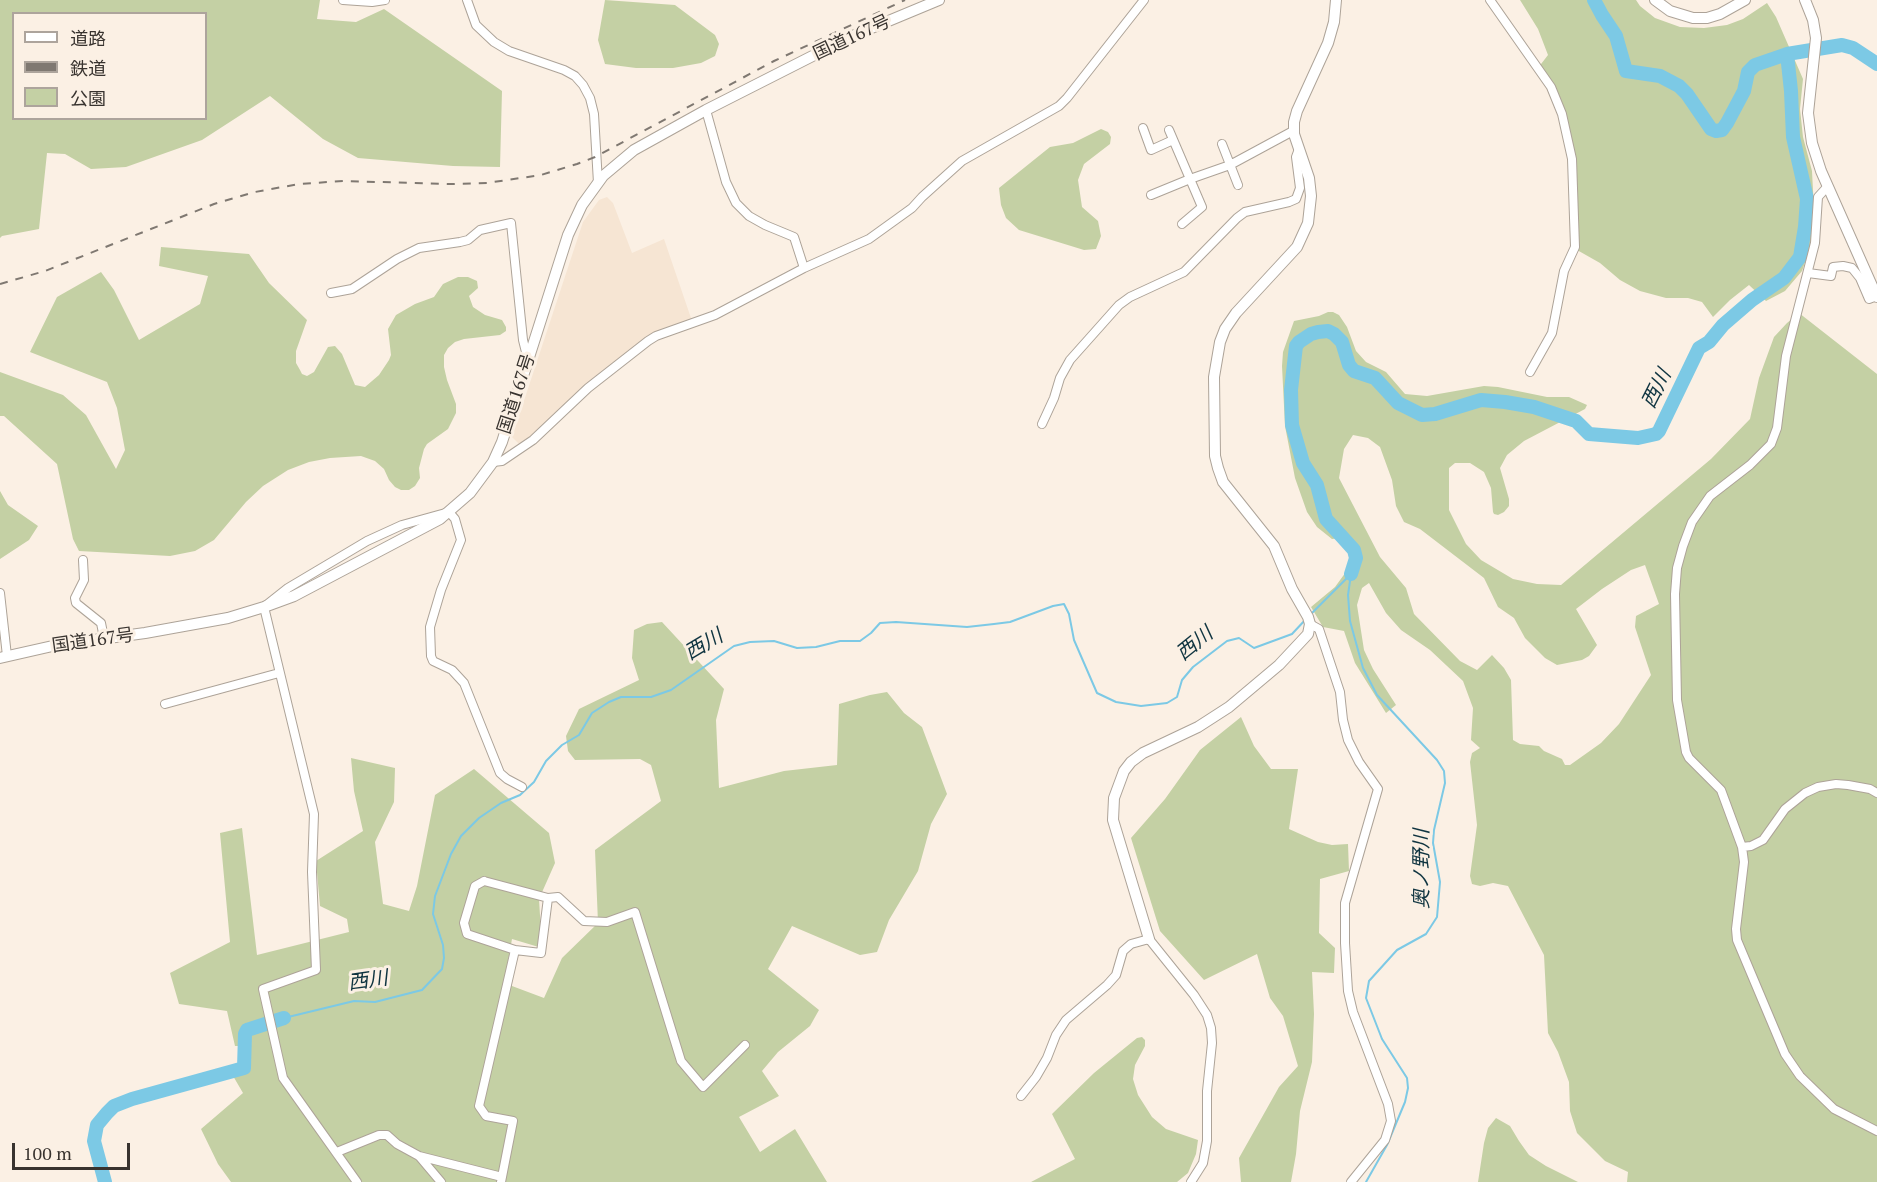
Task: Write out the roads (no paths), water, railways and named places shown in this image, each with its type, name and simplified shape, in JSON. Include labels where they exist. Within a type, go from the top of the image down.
[{"type":"street","points":[[343,0],[372,2],[385,0]]},
{"type":"street","points":[[467,0],[476,25],[494,42],[509,51],[571,73],[583,85],[590,98],[594,114],[598,183]]},
{"type":"street","name":"国道167号","points":[[4,657],[228,618],[264,607],[315,585],[431,525],[449,512],[480,482],[492,462],[502,442],[572,225],[582,205],[598,183],[620,160],[706,110],[850,37],[939,0]]},
{"type":"street","points":[[492,462],[502,461],[533,440],[588,388],[648,341],[715,315],[804,268],[869,239],[912,208],[962,161],[1059,106],[1144,0]]},
{"type":"street","points":[[1191,1182],[1203,1163],[1207,1141],[1211,1028],[1207,1015],[1194,995],[1149,939],[1113,820],[1114,798],[1124,771],[1143,753],[1198,728],[1229,707],[1258,684],[1308,634],[1310,624],[1308,617],[1292,589],[1272,541],[1223,482],[1215,456],[1214,377],[1220,342],[1226,329],[1236,313],[1297,248],[1308,223],[1311,204],[1309,178],[1293,131],[1297,111],[1328,43],[1334,22],[1336,0]]},
{"type":"street","points":[[1490,0],[1551,87],[1562,114],[1572,159],[1575,247],[1564,271],[1552,333],[1530,372]]},
{"type":"street","points":[[1655,0],[1683,17],[1707,18],[1720,14],[1745,0]]},
{"type":"street","points":[[1805,0],[1814,21],[1816,38],[1808,113],[1809,129],[1816,157],[1877,297],[1869,299],[1860,278],[1852,268],[1833,267],[1831,276],[1808,273]]},
{"type":"street","points":[[706,110],[726,182],[736,203],[749,216],[794,237],[804,268]]},
{"type":"street","points":[[1143,128],[1152,150],[1173,140]]},
{"type":"street","points":[[1169,130],[1202,207],[1182,224]]},
{"type":"street","points":[[1151,195],[1230,165],[1293,131]]},
{"type":"street","points":[[1222,144],[1238,184]]},
{"type":"street","points":[[1042,424],[1060,378],[1070,360],[1119,305],[1130,297],[1184,272],[1245,212],[1296,199],[1300,188],[1296,157],[1299,149]]},
{"type":"street","points":[[1828,186],[1818,197],[1815,243],[1786,356],[1777,428],[1771,444],[1701,506],[1692,522],[1677,568],[1675,660],[1677,700],[1683,742],[1689,758],[1721,790],[1742,847],[1744,862],[1736,929],[1737,940],[1785,1054],[1800,1076],[1833,1109],[1877,1131]]},
{"type":"street","points":[[332,293],[352,290],[397,259],[419,248],[468,240],[480,230],[511,223],[523,340],[528,361]]},
{"type":"street","points":[[449,512],[454,519],[461,540],[441,590],[430,627],[430,656],[433,661],[452,670],[464,683],[500,772],[507,779],[522,787]]},
{"type":"street","points":[[83,560],[84,580],[75,598],[76,603],[101,623],[104,638]]},
{"type":"street","points":[[0,593],[4,657]]},
{"type":"street","points":[[264,607],[314,814],[312,873],[316,970],[263,989],[283,1078],[357,1182]]},
{"type":"street","points":[[1310,624],[1319,629],[1340,692],[1348,740],[1377,789],[1345,903],[1345,943],[1348,991],[1353,1012],[1388,1104],[1391,1120],[1385,1140],[1351,1182]]},
{"type":"street","points":[[165,704],[279,674]]},
{"type":"street","points":[[1742,847],[1751,846],[1763,840],[1785,809],[1805,793],[1818,787],[1848,785],[1870,789],[1877,793]]},
{"type":"street","points":[[548,898],[541,953],[515,950],[467,934],[464,923],[475,886],[484,881],[548,898],[558,897],[585,921],[607,922],[635,912],[681,1061],[703,1087],[745,1045]]},
{"type":"street","points":[[1021,1096],[1047,1059],[1056,1035],[1066,1020],[1116,975],[1123,951],[1131,944],[1149,939]]},
{"type":"street","points":[[337,1152],[379,1135],[387,1135],[397,1144],[419,1156],[502,1180],[513,1121],[486,1116],[479,1106],[515,950]]},
{"type":"street","points":[[419,1156],[441,1182]]},
{"type":"waterway","points":[[1594,0],[1616,36],[1626,71],[1660,76],[1679,86],[1711,129],[1716,131],[1722,130],[1727,123],[1744,91],[1748,72],[1755,65],[1787,54],[1842,45],[1853,48],[1877,64]]},
{"type":"waterway","name":"西川","points":[[1351,574],[1356,558],[1354,550],[1326,519],[1317,485],[1303,463],[1292,425],[1291,390],[1296,346],[1299,342],[1318,332],[1328,331],[1334,334],[1342,342],[1349,365],[1354,371],[1375,378],[1398,403],[1422,415],[1435,414],[1481,400],[1534,407],[1576,421],[1589,434],[1638,438],[1656,434],[1699,348],[1709,342],[1723,325],[1752,300],[1784,278],[1800,257],[1807,199],[1793,137],[1787,54]]},
{"type":"waterway","name":"奥ノ野川","points":[[1351,574],[1348,595],[1350,621],[1363,668],[1377,695],[1437,760],[1444,771],[1445,783],[1433,843],[1440,882],[1437,917],[1426,934],[1397,950],[1369,981],[1366,998],[1382,1039],[1407,1078],[1408,1088],[1405,1102],[1387,1145],[1366,1182]]},
{"type":"waterway","name":"西川","points":[[1310,615],[1351,574]]},
{"type":"waterway","name":"西川","points":[[284,1018],[354,1001],[375,1002],[422,990],[442,969],[443,945],[433,914],[435,896],[451,854],[461,836],[479,818],[501,803],[520,795],[534,782],[546,761],[562,745],[579,735],[592,713],[621,697],[651,697],[671,690],[734,646],[750,642],[774,641],[797,648],[816,647],[840,641],[860,641],[880,623],[967,627],[1010,622],[1064,604],[1069,614],[1074,640],[1097,693],[1116,702],[1141,706],[1167,703],[1177,697],[1182,680],[1193,667],[1227,641],[1239,638],[1254,648],[1292,634],[1306,619]]},
{"type":"waterway","name":"西川","points":[[105,1182],[94,1141],[97,1125],[114,1106],[244,1068],[247,1030],[284,1018]]},
{"type":"railway","points":[[0,284],[45,271],[214,204],[255,192],[299,184],[343,181],[487,183],[541,175],[577,164],[595,157],[774,61],[905,0]]}]
